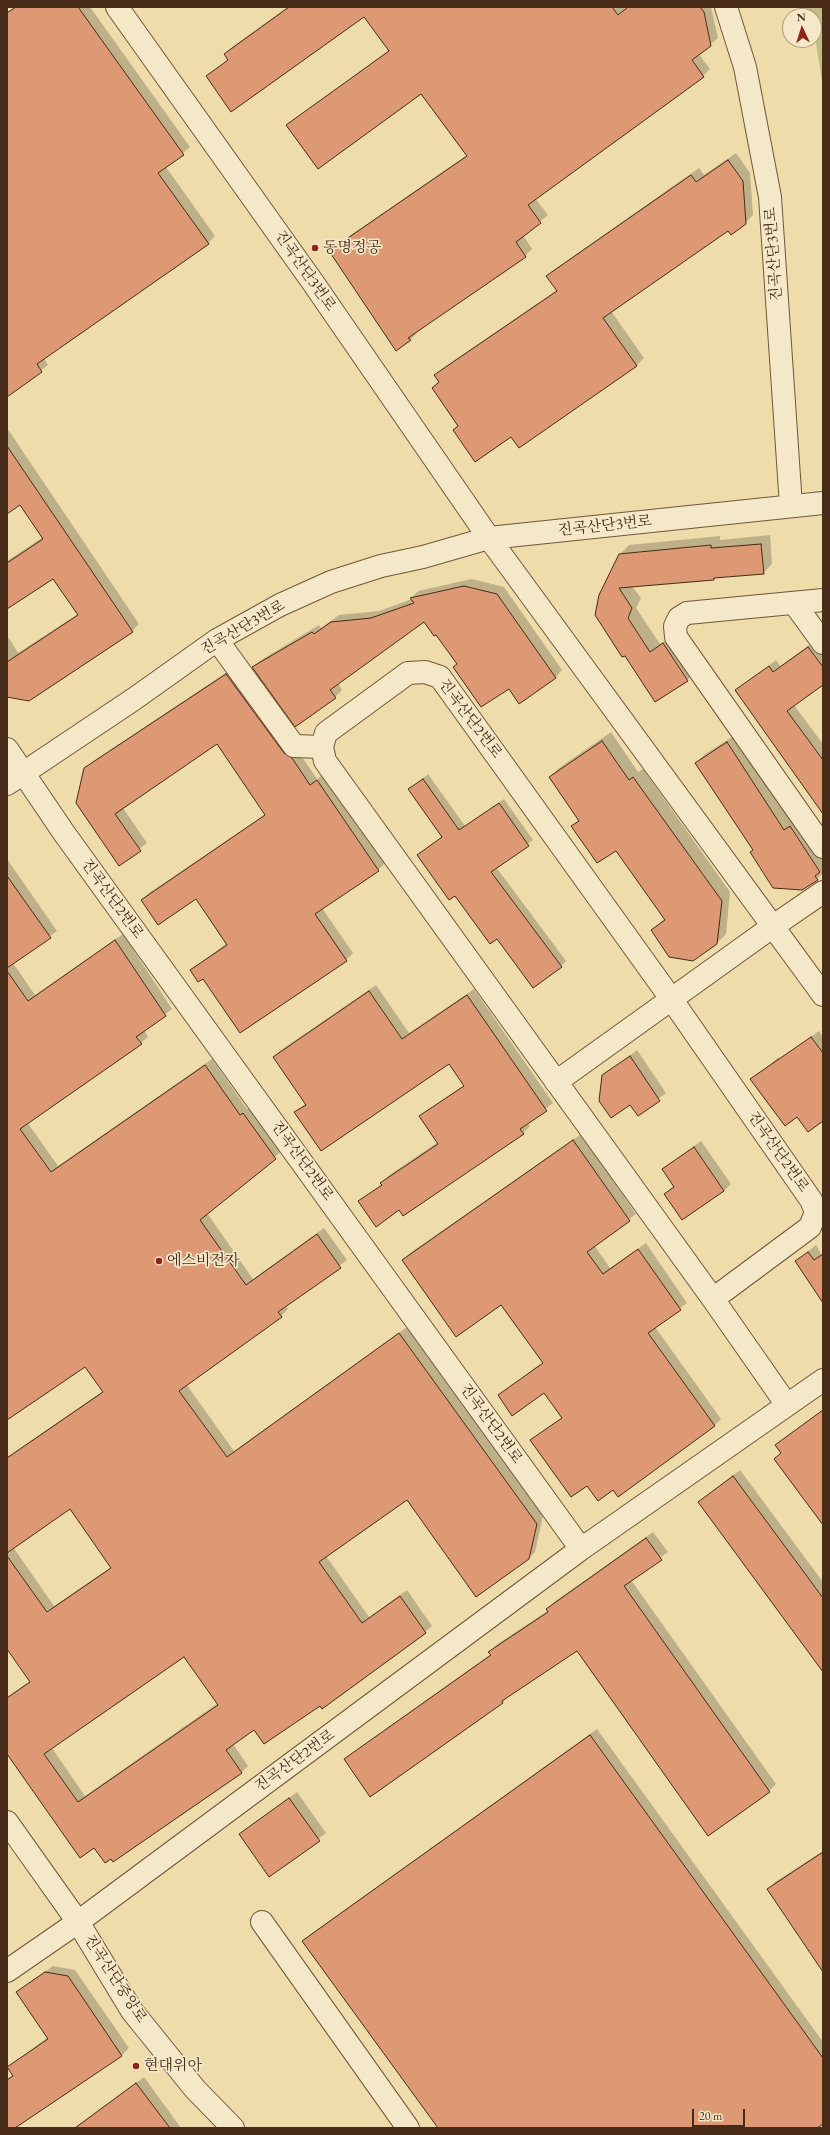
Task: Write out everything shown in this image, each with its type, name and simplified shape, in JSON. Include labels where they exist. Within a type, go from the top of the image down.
[{"type":"street","name":"진곡산단3번로","points":[[117,7],[314,284],[489,538]]},
{"type":"street","name":"진곡산단3번로","points":[[726,7],[745,67],[770,197],[791,506]]},
{"type":"street","name":"진곡산단3번로","points":[[15,778],[134,700],[218,640],[280,605],[332,582],[381,566],[423,557],[489,538],[823,503]]},
{"type":"street","points":[[489,538],[823,995]]},
{"type":"street","points":[[823,600],[687,613],[679,618],[675,626],[676,637],[823,847]]},
{"type":"street","points":[[794,603],[823,643]]},
{"type":"street","points":[[218,640],[294,746],[322,746],[325,761],[713,1299],[787,1405]]},
{"type":"street","name":"진곡산단2번로","points":[[322,746],[326,733],[408,673],[425,672],[440,677],[672,1000],[811,1200],[816,1212],[810,1227],[713,1299]]},
{"type":"street","points":[[7,749],[15,778]]},
{"type":"street","name":"진곡산단2번로","points":[[15,778],[64,833],[581,1550]]},
{"type":"street","points":[[556,1082],[823,892]]},
{"type":"street","name":"진곡산단2번로","points":[[7,1971],[78,1922],[581,1550],[823,1380]]},
{"type":"street","name":"진곡산단중앙로","points":[[7,1822],[78,1922],[132,2011],[195,2088],[233,2128]]},
{"type":"street","points":[[262,1922],[408,2128]]},
{"type":"shaded area","points":[[823,7],[823,88],[817,48],[822,48],[822,8],[806,8]]},
{"type":"building","points":[[16,7],[78,7],[184,155],[158,173],[209,244],[37,364],[42,372],[7,397],[7,13]]},
{"type":"building","points":[[289,7],[612,7],[618,15],[628,7],[700,7],[704,12],[711,46],[692,60],[704,77],[528,205],[541,223],[516,242],[526,257],[408,338],[411,340],[396,351],[329,251],[467,156],[421,94],[318,169],[286,125],[389,51],[364,17],[231,112],[206,76],[228,60],[224,54]]},
{"type":"building","points":[[728,160],[743,181],[746,224],[731,235],[728,231],[603,318],[637,366],[519,448],[511,437],[475,462],[453,430],[458,426],[432,388],[439,382],[434,375],[557,291],[546,276],[691,175],[696,182]]},
{"type":"building","points":[[7,446],[133,632],[29,701],[7,697],[7,662],[78,615],[53,579],[7,609],[7,563],[43,539],[20,505],[7,514]]},
{"type":"building","points":[[761,544],[764,574],[619,588],[632,608],[628,618],[650,652],[663,643],[688,681],[655,702],[625,656],[622,657],[595,615],[599,595],[619,554],[711,545],[711,548]]},
{"type":"building","points":[[464,586],[497,594],[556,678],[519,704],[509,689],[481,707],[453,667],[457,664],[436,635],[434,636],[424,622],[330,690],[336,698],[295,727],[252,667],[312,632],[314,634],[331,622],[371,618],[414,603],[410,598]]},
{"type":"building","points":[[808,647],[823,667],[823,685],[787,711],[823,760],[823,814],[735,690],[769,666],[773,672]]},
{"type":"building","points":[[226,674],[284,753],[292,758],[310,785],[317,780],[379,871],[315,914],[347,961],[240,1033],[203,979],[198,982],[190,970],[227,945],[196,899],[158,925],[141,900],[265,815],[217,744],[115,814],[141,851],[119,866],[76,803],[84,768]]},
{"type":"building","points":[[602,741],[629,780],[633,777],[722,901],[717,944],[693,961],[669,957],[651,930],[665,920],[616,851],[597,863],[571,826],[579,821],[549,777]]},
{"type":"building","points":[[727,742],[784,830],[790,826],[820,872],[815,876],[818,880],[802,890],[773,888],[750,852],[753,850],[695,763]]},
{"type":"building","points":[[423,779],[459,830],[499,803],[529,846],[491,872],[562,967],[533,988],[497,939],[490,944],[455,896],[449,900],[417,855],[442,837],[408,789]]},
{"type":"building","points":[[7,876],[51,938],[7,968]]},
{"type":"building","points":[[115,940],[166,1016],[136,1037],[142,1044],[20,1129],[51,1172],[205,1065],[240,1115],[243,1113],[276,1159],[200,1220],[246,1285],[317,1234],[341,1268],[278,1312],[282,1317],[179,1391],[227,1457],[399,1333],[537,1524],[529,1559],[476,1597],[407,1500],[319,1562],[362,1623],[400,1596],[426,1633],[322,1709],[320,1706],[264,1744],[254,1730],[226,1750],[242,1773],[113,1862],[111,1859],[105,1863],[94,1848],[80,1858],[7,1754],[7,1698],[30,1682],[7,1649],[7,1556],[47,1612],[111,1568],[70,1509],[7,1553],[7,1458],[103,1392],[85,1367],[7,1420],[7,971],[28,1001]],"holes":[[[184,1657],[218,1705],[78,1802],[44,1754]]]},
{"type":"building","points":[[369,991],[402,1039],[467,995],[547,1111],[520,1129],[524,1134],[403,1216],[399,1210],[376,1227],[358,1201],[382,1185],[380,1183],[438,1144],[419,1116],[464,1086],[449,1064],[321,1151],[294,1112],[306,1105],[273,1057]]},
{"type":"building","points":[[811,1037],[823,1053],[823,1121],[808,1132],[797,1117],[785,1126],[750,1079]]},
{"type":"building","points":[[630,1056],[660,1101],[638,1116],[630,1105],[611,1118],[599,1101],[602,1075]]},
{"type":"building","points":[[573,1140],[630,1221],[587,1252],[603,1274],[638,1249],[681,1310],[648,1333],[715,1426],[618,1497],[613,1490],[598,1501],[587,1486],[571,1497],[530,1440],[562,1418],[544,1393],[512,1416],[498,1395],[543,1363],[501,1305],[456,1337],[402,1260]]},
{"type":"building","points":[[694,1147],[724,1191],[682,1220],[664,1194],[674,1187],[662,1169]]},
{"type":"building","points":[[808,1252],[814,1260],[823,1254],[823,1303],[795,1261]]},
{"type":"building","points":[[823,1410],[823,1525],[774,1459],[781,1453],[775,1445]]},
{"type":"building","points":[[733,1476],[823,1598],[823,1672],[698,1502]]},
{"type":"building","points":[[646,1538],[662,1560],[624,1586],[770,1792],[708,1836],[577,1651],[502,1701],[503,1703],[370,1797],[344,1759],[491,1655],[488,1652],[548,1612],[546,1609]]},
{"type":"building","points":[[590,1735],[823,2058],[823,2124],[817,2128],[438,2128],[302,1941]]},
{"type":"building","points":[[289,1798],[320,1841],[269,1877],[239,1834]]},
{"type":"building","points":[[823,1852],[823,1972],[767,1889]]},
{"type":"building","points":[[45,1972],[68,1976],[122,2056],[15,2128],[7,2128],[7,2080],[13,2076],[7,2067],[48,2039],[16,1992]]},
{"type":"building","points":[[136,2083],[170,2128],[75,2128]]},
{"type":"place","name":"동명정공","points":[[315,248]]},
{"type":"place","name":"에스비전자","points":[[159,1261]]},
{"type":"place","name":"현대위아","points":[[136,2066]]}]
